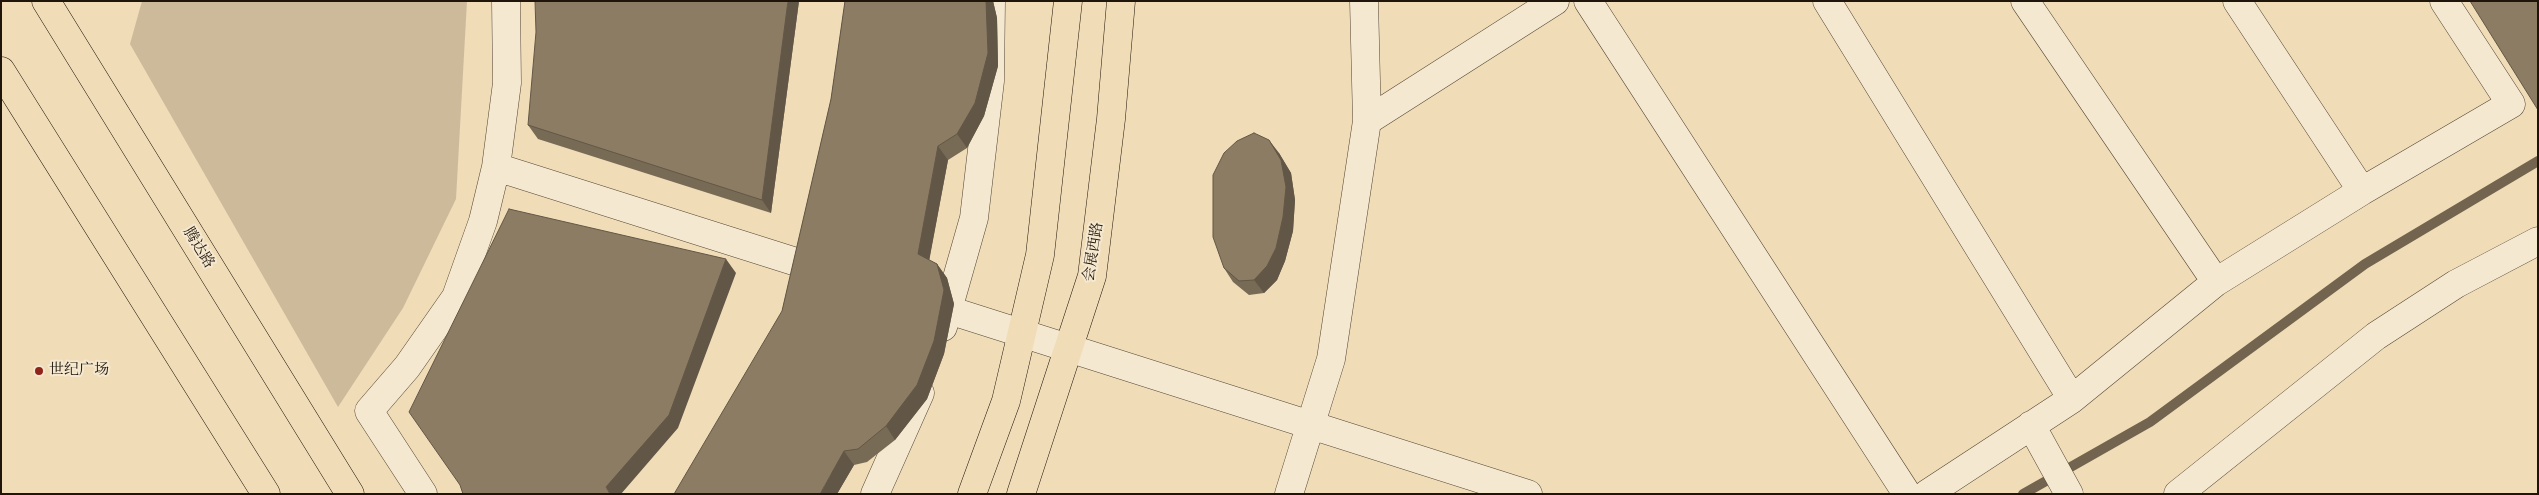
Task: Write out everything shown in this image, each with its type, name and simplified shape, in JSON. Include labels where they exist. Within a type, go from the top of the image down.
[{"type":"main road","name":"腾达路","points":[[46,1],[350,494]]},
{"type":"main road","points":[[972,494],[1006,401],[1040,255],[1068,1]]},
{"type":"main road","name":"会展西路","points":[[1021,494],[1092,276],[1111,119],[1121,1]]},
{"type":"main road","points":[[1,71],[266,494]]},
{"type":"street","points":[[423,494],[368,412],[407,367],[456,297],[483,221],[496,166],[507,82],[506,1]]},
{"type":"street","points":[[937,347],[974,218],[990,81],[991,1]]},
{"type":"street","points":[[1289,494],[1331,359],[1367,121],[1364,1]]},
{"type":"street","points":[[1367,121],[1555,1]]},
{"type":"street","points":[[1588,1],[1907,494]]},
{"type":"street","points":[[1827,1],[2072,398]]},
{"type":"street","points":[[2025,1],[2216,282]]},
{"type":"street","points":[[2237,1],[2362,191]]},
{"type":"street","points":[[1927,494],[2072,398],[2216,282],[2362,191],[2511,104],[2444,1]]},
{"type":"street","points":[[496,166],[854,280]]},
{"type":"street","points":[[2178,494],[2376,336],[2456,284],[2538,241]]},
{"type":"street","points":[[892,292],[1528,494]]},
{"type":"street","points":[[874,494],[929,374]]},
{"type":"street","points":[[2031,425],[2068,491]]},
{"type":"shaded area","points":[[142,1],[467,1],[456,199],[403,308],[338,407],[130,44]]},
{"type":"building","points":[[535,1],[788,1],[762,200],[528,125],[536,32]]},
{"type":"building","points":[[845,1],[986,1],[988,53],[975,103],[957,134],[938,146],[918,254],[937,264],[944,290],[934,341],[917,385],[886,426],[858,449],[844,451],[820,494],[674,494],[782,311],[831,99]]},
{"type":"building","points":[[2470,1],[2538,1],[2538,110]]},
{"type":"building","points":[[1254,133],[1269,140],[1281,160],[1286,187],[1283,217],[1276,248],[1267,266],[1254,280],[1239,281],[1224,268],[1213,237],[1213,175],[1224,153],[1237,141]]},
{"type":"building","points":[[509,209],[726,259],[669,415],[606,487],[610,494],[463,494],[460,485],[409,412]]},
{"type":"waterway","points":[[2023,494],[2150,422],[2365,264],[2538,161]]},
{"type":"place","name":"世纪广场","points":[[39,371]]}]
